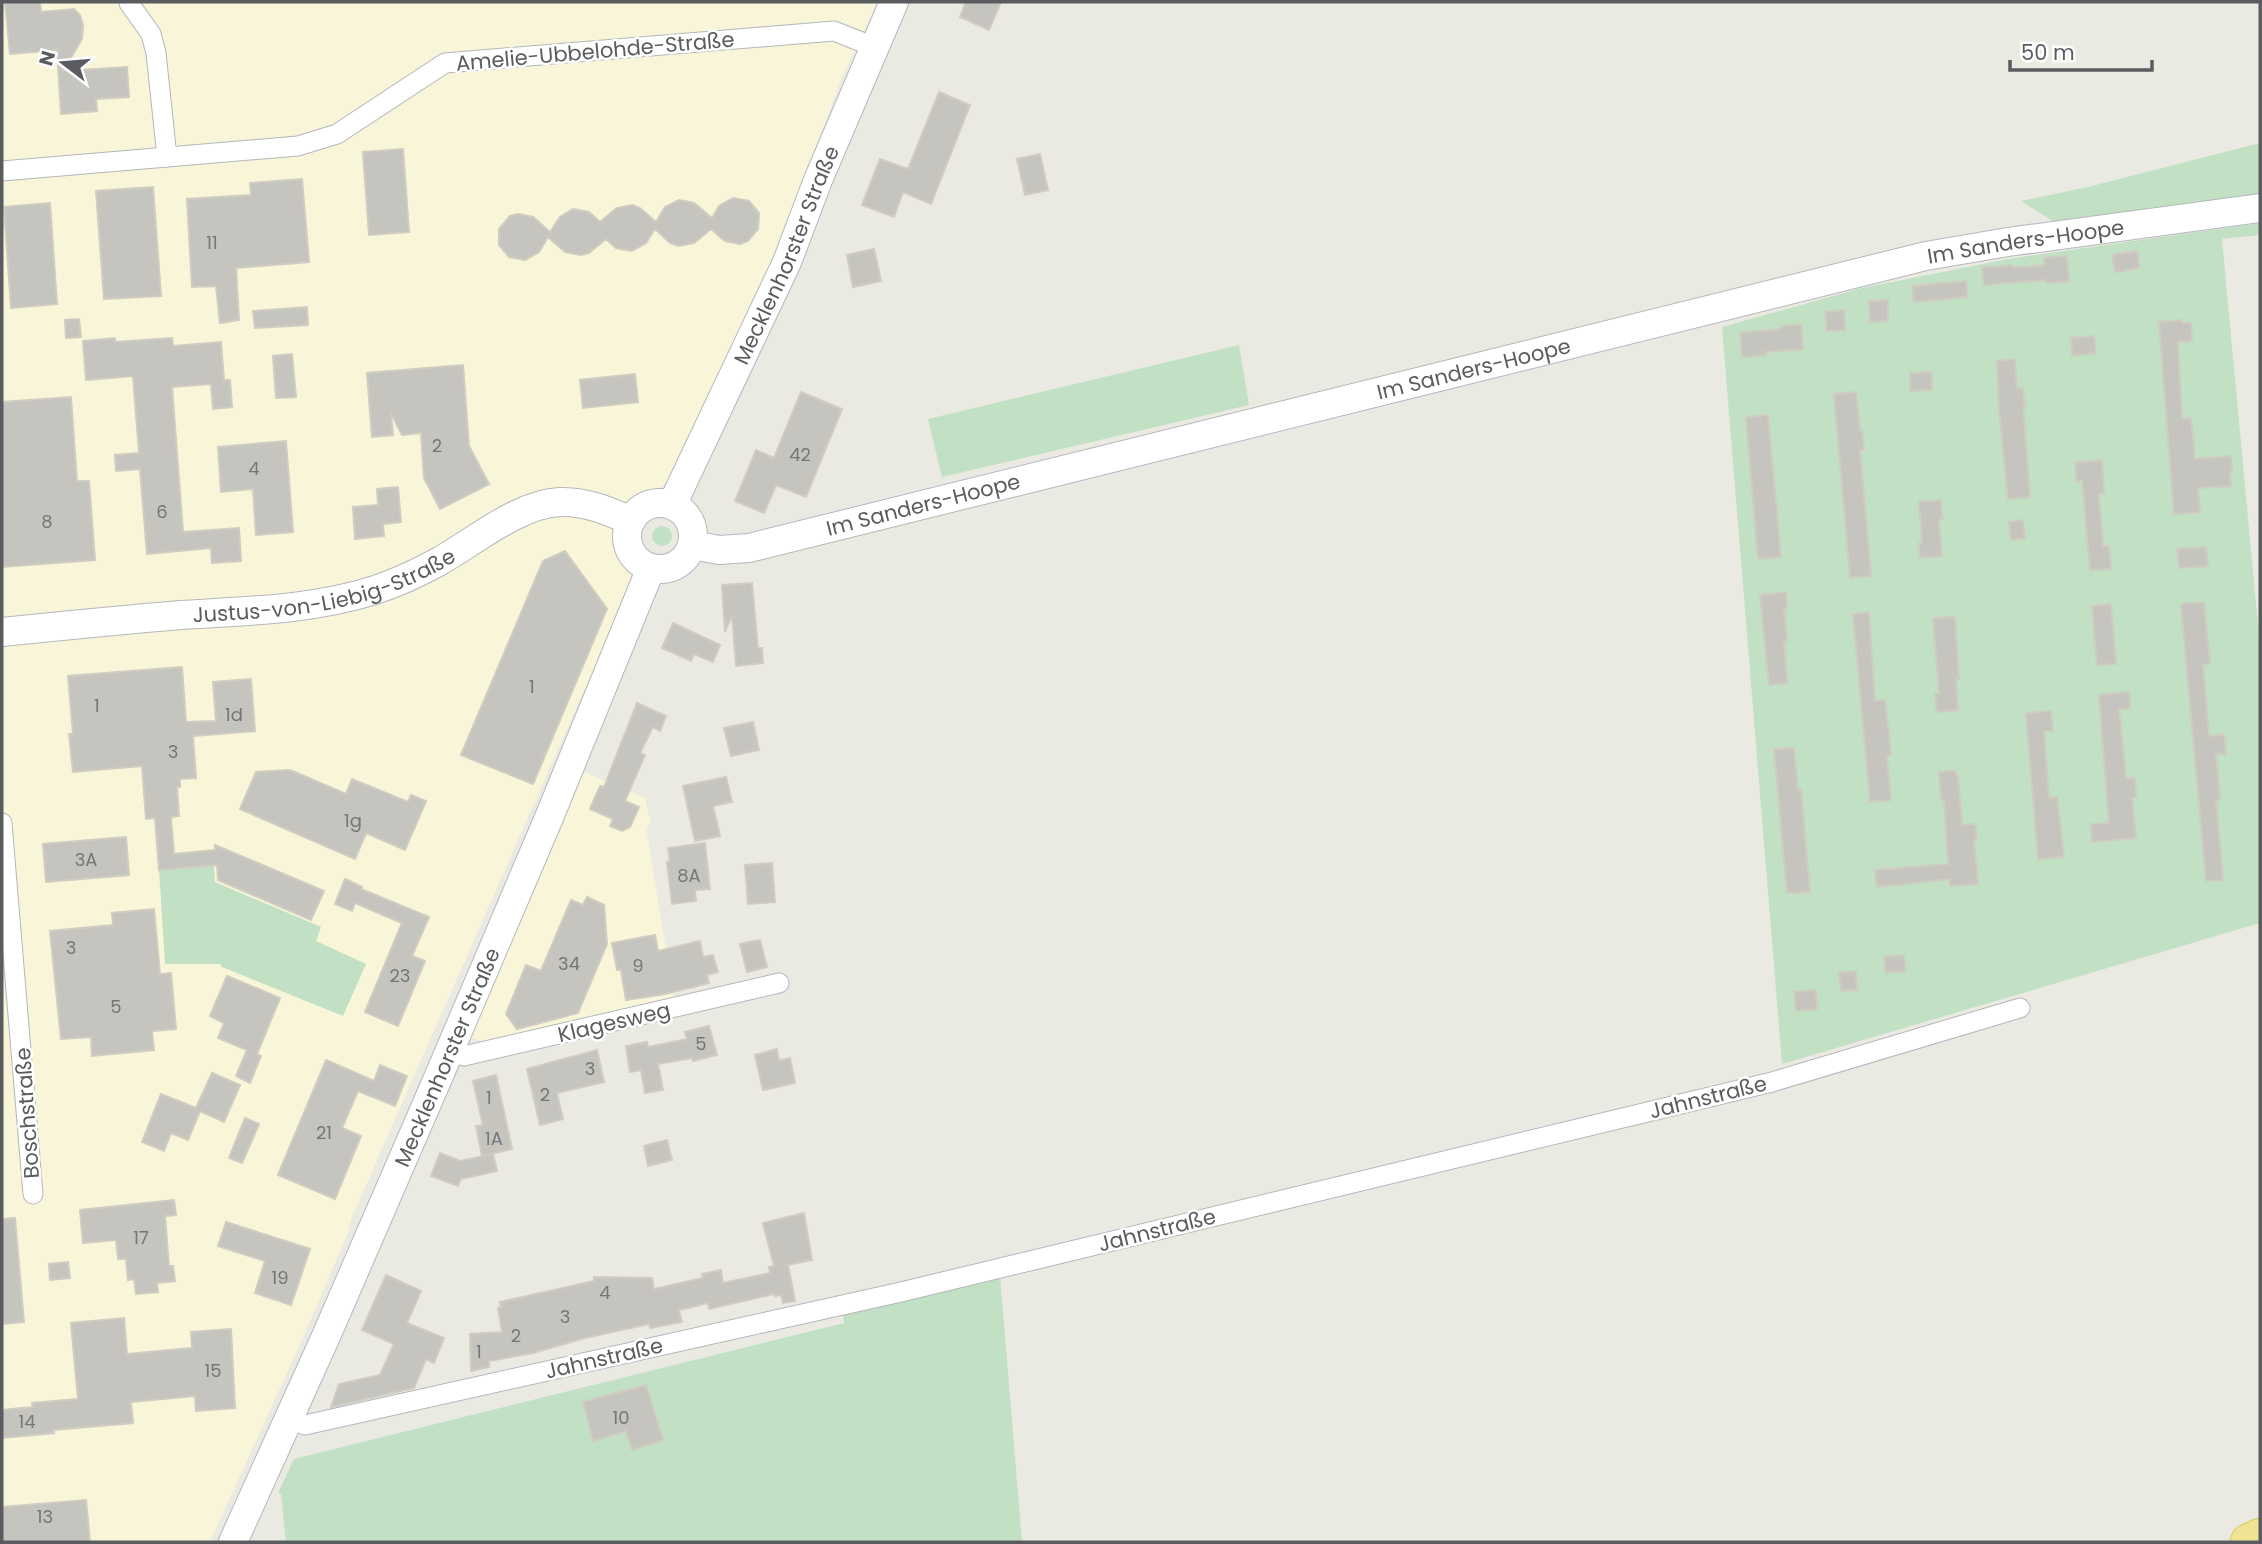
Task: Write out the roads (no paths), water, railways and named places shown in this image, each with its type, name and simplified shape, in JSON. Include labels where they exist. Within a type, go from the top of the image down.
[{"type":"highway","points":[[2249,1542],[2260,1537]]},
{"type":"street","name":"Mecklenhorster Straße","points":[[672,505],[787,262],[818,180],[894,2]]},
{"type":"street","points":[[129,3],[151,34],[156,53],[167,157]]},
{"type":"street","name":"Amelie-Ubbelohde-Straße","points":[[2,171],[298,146],[337,134],[445,63],[834,31],[874,47]]},
{"type":"street","name":"Im Sanders-Hoope","points":[[693,544],[719,550],[749,548],[1926,256],[2008,242],[2260,208]]},
{"type":"street","name":"Justus-von-Liebig-Straße","points":[[2,632],[263,610],[337,600],[409,576],[529,509],[551,503],[584,504],[631,521]]},
{"type":"street","points":[[653,504],[672,505],[683,512],[690,522],[694,534],[693,544],[679,564],[669,568],[651,568],[638,561],[632,553],[628,542],[631,521],[644,507],[653,504]]},
{"type":"street","name":"Mecklenhorster Straße","points":[[233,1542],[449,1051],[548,820],[651,568]]},
{"type":"street","name":"Boschstraße","points":[[2,823],[33,1194]]},
{"type":"street","name":"Klagesweg","points":[[449,1051],[464,1056],[779,984]]},
{"type":"street","name":"Jahnstraße","points":[[289,1418],[305,1425],[901,1292],[1772,1082],[2020,1008]]}]
